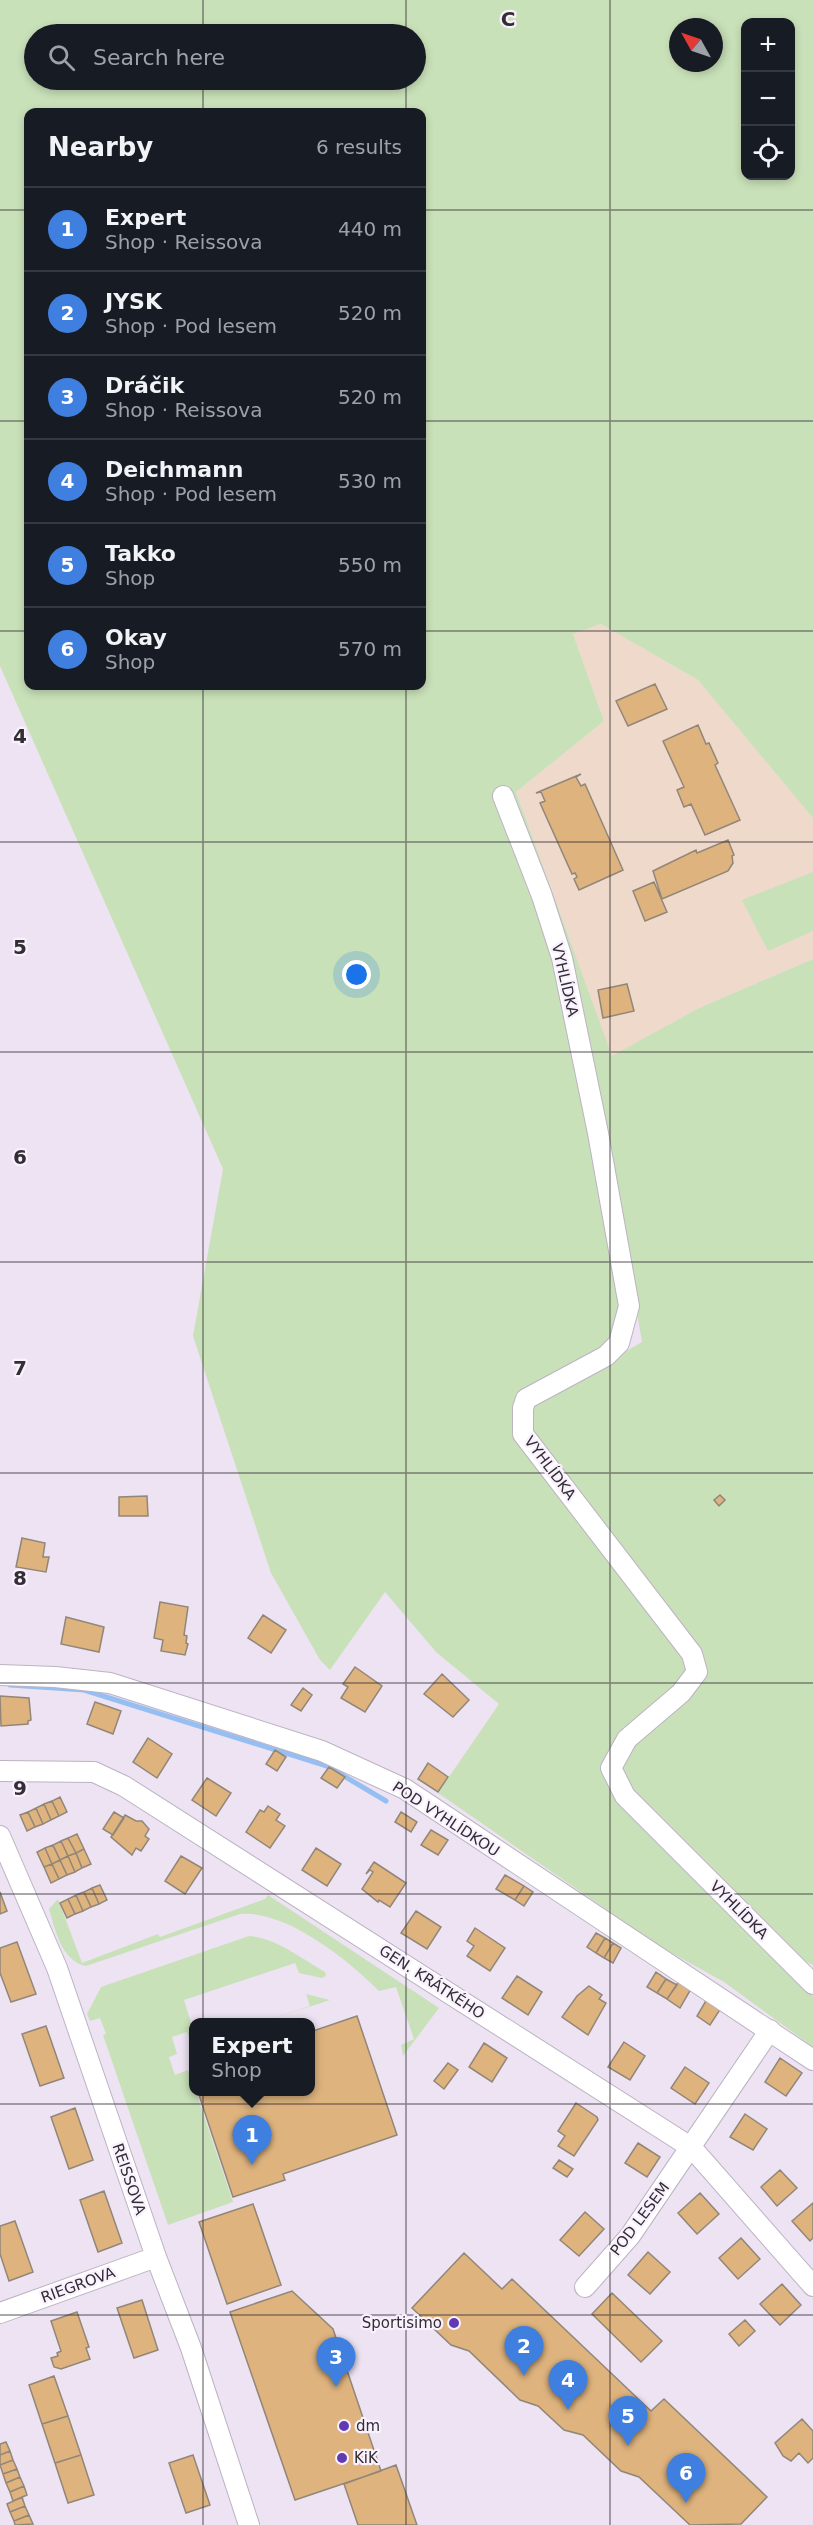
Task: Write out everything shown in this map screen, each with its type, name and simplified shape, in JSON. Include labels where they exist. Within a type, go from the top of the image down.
[{"type":"street","name":"VYHLÍDKA","points":[[503,796],[542,896],[562,958],[598,1133],[629,1306],[620,1343],[606,1356],[526,1399],[523,1408],[523,1434],[692,1654],[697,1672],[681,1694],[627,1739],[611,1768],[625,1796],[813,1984]]},
{"type":"street","name":"POD VYHLÍDKOU","points":[[0,1675],[55,1677],[110,1683],[322,1751],[394,1784],[813,2060]]},
{"type":"street","name":"GEN. KRÁTKÉHO","points":[[0,1771],[94,1772],[124,1786],[692,2148],[813,2286]]},
{"type":"street","name":"REISSOVA","points":[[0,1836],[57,1968],[156,2257],[192,2348],[249,2525]]},
{"type":"street","name":"POD LESEM","points":[[585,2287],[630,2236],[692,2148],[770,2030]]},
{"type":"street","name":"RIEGROVA","points":[[0,2313],[156,2257]]},
{"type":"shaded area","points":[[601,624],[698,680],[813,818],[813,959],[699,1008],[612,1057],[516,792],[604,721],[573,634]]},
{"type":"green space","points":[[0,0],[813,0],[813,818],[698,680],[601,624],[573,634],[604,721],[516,792],[612,1056],[699,1008],[813,959],[813,1965],[795,1957],[813,1997],[813,2047],[724,1982],[659,1946],[438,1793],[499,1704],[436,1652],[385,1592],[330,1670],[320,1660],[271,1573],[193,1336],[223,1169],[0,666]],"holes":[[[623,1230],[642,1342],[558,1390],[623,1327]]]},
{"type":"green space","points":[[813,872],[813,931],[768,951],[742,900]]},
{"type":"green space","points":[[268,1895],[439,2008],[403,2056],[401,2045],[414,2039],[396,1987],[379,1991],[316,1939],[277,1920],[258,1915],[240,1914],[86,1966],[77,1963],[65,1951],[60,1943],[49,1909],[58,1899],[82,1963],[158,1934],[160,1937],[265,1899]]},
{"type":"green space","points":[[249,1936],[279,1945],[325,1972],[326,1976],[322,1978],[299,1973],[295,1963],[184,2000],[190,2018],[189,2037],[187,2032],[172,2037],[177,2054],[169,2057],[175,2075],[188,2070],[189,2096],[197,2096],[233,2202],[168,2225],[103,2035],[106,2034],[100,2018],[90,2021],[87,2014],[101,1987]]},
{"type":"green space","points":[[306,1994],[330,2000],[275,2018],[310,2006]]},
{"type":"building","points":[[655,684],[667,709],[628,726],[616,701]]},
{"type":"building","points":[[698,725],[718,763],[715,765],[740,820],[705,835],[691,804],[684,807],[677,790],[684,787],[663,741]]},
{"type":"building","points":[[581,774],[576,777],[581,786],[585,784],[623,870],[579,890],[574,879],[577,877],[575,873],[572,874],[540,803],[545,801],[541,792],[536,793]]},
{"type":"building","points":[[728,840],[734,855],[732,856],[733,863],[728,871],[662,899],[653,871],[696,850],[697,853]]},
{"type":"building","points":[[654,882],[667,912],[645,921],[633,891]]},
{"type":"building","points":[[627,984],[634,1011],[603,1018],[598,990]]},
{"type":"building","points":[[720,1495],[725,1500],[719,1506],[714,1500]]},
{"type":"building","points":[[147,1496],[148,1516],[119,1516],[119,1497]]},
{"type":"building","points":[[22,1538],[45,1543],[43,1557],[49,1557],[46,1572],[16,1567]]},
{"type":"building","points":[[160,1602],[188,1607],[184,1635],[187,1636],[186,1643],[188,1644],[185,1655],[161,1651],[163,1640],[154,1638]]},
{"type":"building","points":[[263,1615],[286,1630],[271,1653],[248,1638]]},
{"type":"building","points":[[66,1617],[104,1627],[99,1652],[61,1644]]},
{"type":"building","points":[[355,1667],[382,1686],[365,1712],[341,1698],[348,1687],[343,1684]]},
{"type":"building","points":[[442,1674],[469,1700],[453,1717],[424,1694]]},
{"type":"building","points":[[303,1688],[312,1695],[301,1711],[291,1705]]},
{"type":"building","points":[[0,1696],[29,1698],[31,1720],[28,1724],[1,1726]]},
{"type":"building","points":[[95,1702],[121,1711],[113,1734],[87,1724]]},
{"type":"building","points":[[148,1738],[172,1754],[157,1778],[133,1762]]},
{"type":"building","points":[[275,1750],[286,1757],[277,1771],[266,1764]]},
{"type":"building","points":[[428,1763],[448,1777],[438,1792],[418,1779]]},
{"type":"building","points":[[329,1767],[345,1777],[337,1788],[321,1778]]},
{"type":"building","points":[[207,1778],[231,1793],[216,1816],[192,1800]]},
{"type":"building","points":[[60,1797],[67,1812],[59,1816],[52,1801]]},
{"type":"building","points":[[52,1801],[59,1816],[51,1820],[44,1804]]},
{"type":"building","points":[[44,1804],[51,1820],[43,1824],[36,1808]]},
{"type":"building","points":[[268,1806],[280,1814],[276,1820],[285,1826],[270,1848],[246,1832],[260,1810],[264,1812]]},
{"type":"building","points":[[36,1808],[43,1824],[35,1827],[28,1812]]},
{"type":"building","points":[[28,1812],[35,1827],[27,1831],[20,1815]]},
{"type":"building","points":[[114,1812],[124,1818],[113,1835],[103,1829]]},
{"type":"building","points":[[401,1812],[417,1822],[411,1832],[395,1822]]},
{"type":"building","points":[[125,1815],[136,1821],[142,1821],[149,1829],[145,1836],[149,1839],[141,1851],[136,1848],[132,1855],[111,1837]]},
{"type":"building","points":[[431,1830],[448,1840],[438,1855],[421,1845]]},
{"type":"building","points":[[77,1834],[84,1849],[76,1853],[68,1838]]},
{"type":"building","points":[[68,1838],[76,1853],[68,1856],[61,1841]]},
{"type":"building","points":[[61,1841],[68,1856],[60,1860],[53,1845]]},
{"type":"building","points":[[53,1845],[60,1860],[52,1864],[45,1848]]},
{"type":"building","points":[[45,1848],[52,1864],[44,1867],[37,1852]]},
{"type":"building","points":[[316,1848],[341,1864],[327,1886],[302,1870]]},
{"type":"building","points":[[84,1849],[91,1864],[82,1868],[76,1853]]},
{"type":"building","points":[[76,1853],[82,1868],[75,1872],[68,1856]]},
{"type":"building","points":[[68,1856],[75,1872],[67,1875],[60,1860]]},
{"type":"building","points":[[181,1856],[202,1868],[185,1894],[165,1881]]},
{"type":"building","points":[[60,1860],[67,1875],[59,1879],[52,1864]]},
{"type":"building","points":[[374,1862],[406,1883],[390,1907],[379,1900],[378,1902],[362,1889],[373,1872],[370,1870],[366,1874]]},
{"type":"building","points":[[52,1864],[59,1879],[51,1883],[44,1867]]},
{"type":"building","points":[[505,1875],[524,1886],[515,1900],[496,1889]]},
{"type":"building","points":[[100,1885],[107,1900],[99,1904],[92,1888]]},
{"type":"building","points":[[524,1886],[533,1892],[524,1906],[515,1900]]},
{"type":"building","points":[[92,1888],[99,1904],[91,1907],[84,1892]]},
{"type":"building","points":[[0,1892],[7,1911],[0,1914]]},
{"type":"building","points":[[84,1892],[91,1907],[83,1911],[76,1895]]},
{"type":"building","points":[[76,1895],[83,1911],[75,1914],[68,1899]]},
{"type":"building","points":[[68,1899],[75,1914],[67,1918],[60,1903]]},
{"type":"building","points":[[416,1911],[441,1927],[427,1949],[401,1933]]},
{"type":"building","points":[[475,1928],[505,1948],[490,1971],[467,1956],[474,1946],[467,1941]]},
{"type":"building","points":[[596,1933],[605,1938],[596,1953],[587,1947]]},
{"type":"building","points":[[605,1938],[613,1943],[604,1958],[596,1953]]},
{"type":"building","points":[[17,1942],[36,1994],[11,2002],[0,1973],[0,1948]]},
{"type":"building","points":[[613,1943],[621,1948],[613,1963],[604,1958]]},
{"type":"building","points":[[656,1972],[666,1979],[657,1993],[647,1987]]},
{"type":"building","points":[[517,1976],[542,1992],[528,2015],[502,1998]]},
{"type":"building","points":[[666,1979],[677,1985],[667,1999],[657,1993]]},
{"type":"building","points":[[679,1981],[691,1989],[680,2008],[667,1999]]},
{"type":"building","points":[[589,1986],[602,1995],[599,1999],[606,2003],[588,2035],[562,2017],[577,1996]]},
{"type":"building","points":[[707,1999],[721,2008],[710,2025],[697,2016]]},
{"type":"building","points":[[357,2016],[397,2135],[283,2174],[285,2180],[233,2197],[199,2096],[315,2096],[315,2030]]},
{"type":"building","points":[[46,2026],[64,2078],[40,2086],[22,2034]]},
{"type":"building","points":[[624,2042],[645,2056],[630,2080],[608,2067]]},
{"type":"building","points":[[484,2043],[507,2058],[492,2082],[469,2067]]},
{"type":"building","points":[[780,2058],[802,2073],[786,2096],[765,2082]]},
{"type":"building","points":[[448,2063],[458,2070],[444,2089],[434,2081]]},
{"type":"building","points":[[685,2067],[709,2083],[695,2104],[671,2088]]},
{"type":"building","points":[[576,2103],[598,2120],[574,2156],[558,2146],[565,2136],[558,2131]]},
{"type":"building","points":[[75,2108],[93,2160],[69,2169],[51,2117]]},
{"type":"building","points":[[745,2114],[767,2129],[753,2150],[730,2137]]},
{"type":"building","points":[[638,2143],[660,2157],[647,2177],[625,2163]]},
{"type":"building","points":[[559,2160],[573,2169],[567,2177],[553,2168]]},
{"type":"building","points":[[780,2170],[797,2188],[777,2206],[761,2187]]},
{"type":"building","points":[[104,2191],[122,2243],[98,2252],[80,2200]]},
{"type":"building","points":[[700,2193],[719,2214],[697,2234],[678,2213]]},
{"type":"building","points":[[813,2203],[813,2238],[810,2241],[792,2221]]},
{"type":"building","points":[[253,2204],[281,2285],[227,2304],[199,2222]]},
{"type":"building","points":[[585,2212],[604,2229],[579,2256],[560,2240]]},
{"type":"building","points":[[15,2221],[33,2272],[9,2281],[0,2254],[0,2226]]},
{"type":"building","points":[[741,2238],[760,2259],[738,2279],[719,2258]]},
{"type":"building","points":[[648,2252],[670,2272],[650,2294],[628,2275]]},
{"type":"building","points":[[464,2253],[502,2289],[512,2279],[651,2411],[664,2399],[767,2497],[741,2524],[690,2525],[639,2477],[621,2471],[583,2435],[564,2430],[538,2406],[520,2400],[469,2351],[451,2345],[412,2308]]},
{"type":"building","points":[[782,2284],[801,2305],[780,2325],[760,2304]]},
{"type":"building","points":[[292,2291],[333,2329],[381,2471],[295,2500],[230,2312]]},
{"type":"building","points":[[612,2293],[662,2341],[641,2362],[592,2314]]},
{"type":"building","points":[[142,2300],[158,2350],[134,2358],[117,2308]]},
{"type":"building","points":[[77,2312],[89,2347],[86,2348],[90,2359],[61,2369],[54,2367],[51,2358],[58,2356],[57,2353],[61,2351],[51,2321]]},
{"type":"building","points":[[745,2320],[755,2331],[739,2346],[729,2334]]},
{"type":"building","points":[[54,2376],[68,2416],[42,2424],[29,2385]]},
{"type":"building","points":[[68,2416],[81,2455],[55,2463],[42,2424]]},
{"type":"building","points":[[802,2419],[813,2431],[813,2458],[808,2463],[799,2453],[791,2461],[783,2456],[775,2443]]},
{"type":"building","points":[[6,2442],[10,2451],[0,2455],[0,2444]]},
{"type":"building","points":[[10,2451],[13,2460],[0,2465],[0,2455]]},
{"type":"building","points":[[81,2455],[94,2495],[68,2503],[55,2463]]},
{"type":"building","points":[[193,2455],[210,2505],[186,2513],[169,2463]]},
{"type":"building","points":[[13,2460],[17,2469],[3,2474],[0,2465]]},
{"type":"building","points":[[396,2465],[417,2525],[358,2525],[344,2484]]},
{"type":"building","points":[[17,2469],[20,2477],[6,2483],[3,2474]]},
{"type":"building","points":[[20,2477],[24,2486],[10,2492],[6,2483]]},
{"type":"building","points":[[24,2486],[27,2495],[13,2501],[10,2492]]},
{"type":"building","points":[[22,2497],[25,2506],[10,2512],[7,2504]]},
{"type":"building","points":[[25,2506],[29,2515],[14,2521],[10,2512]]},
{"type":"building","points":[[29,2515],[33,2524],[15,2525],[14,2521]]},
{"type":"waterway","points":[[10,1685],[84,1690],[327,1766],[386,1801]]},
{"type":"place","name":"Expert","points":[[252,2165]]},
{"type":"place","name":"Sportisimo","points":[[454,2323]]},
{"type":"place","name":"JYSK","points":[[524,2376]]},
{"type":"place","name":"Dráčik","points":[[336,2387]]},
{"type":"place","name":"Deichmann","points":[[568,2410]]},
{"type":"place","name":"dm","points":[[344,2426]]},
{"type":"place","name":"Takko","points":[[628,2446]]},
{"type":"place","name":"KiK","points":[[342,2458]]},
{"type":"place","name":"Okay","points":[[686,2503]]}]
